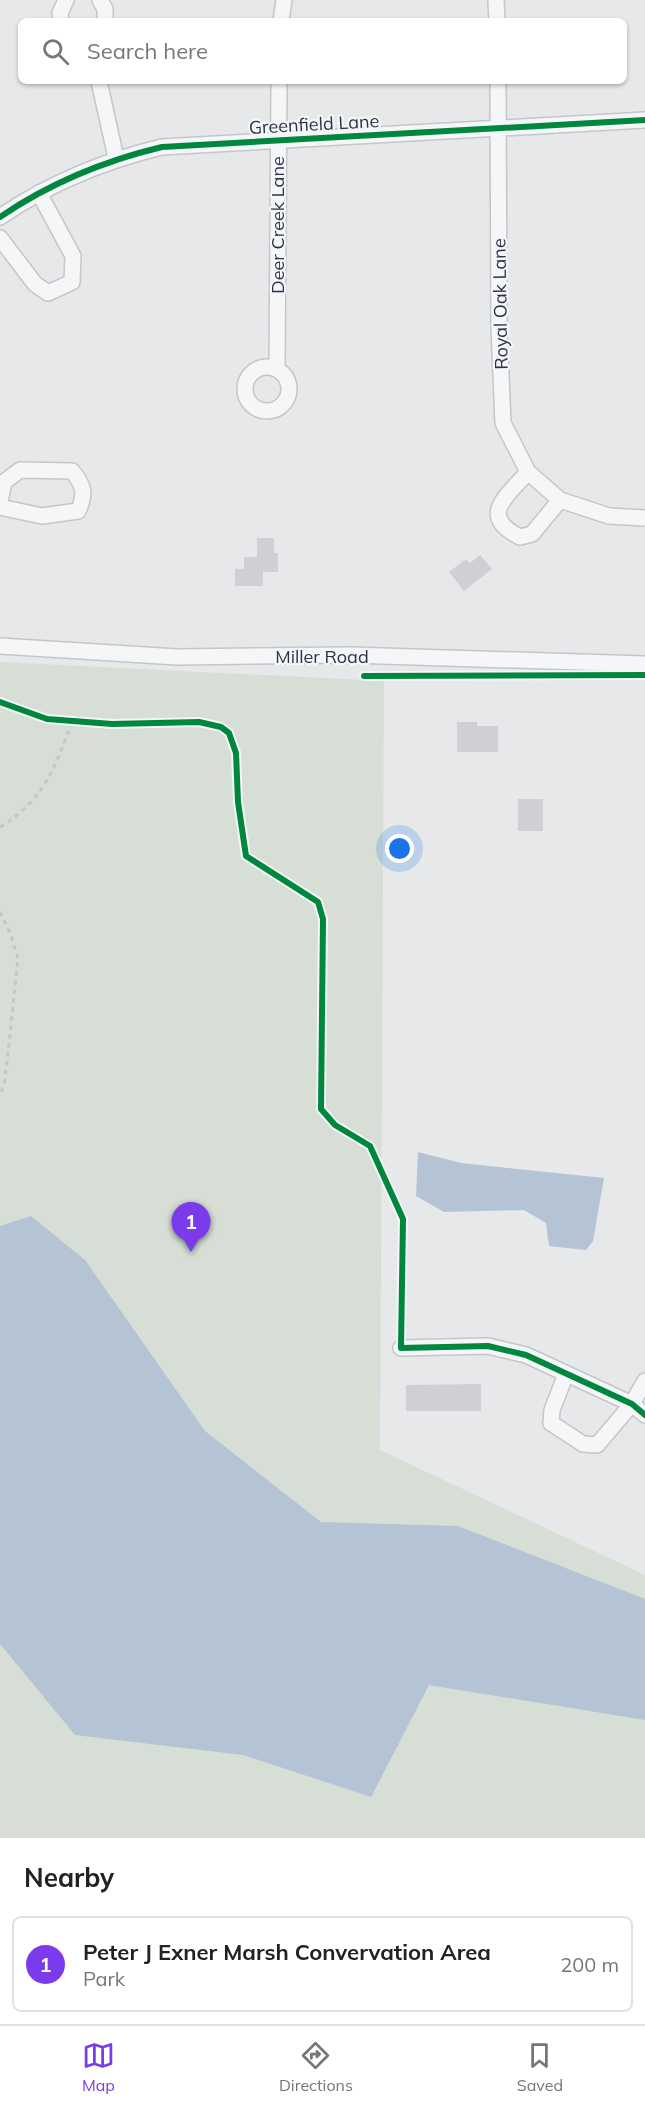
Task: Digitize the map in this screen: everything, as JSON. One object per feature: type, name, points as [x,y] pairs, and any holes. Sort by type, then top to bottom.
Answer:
[{"type":"street","points":[[61,18],[60,13],[66,0]]},
{"type":"street","points":[[100,0],[105,9],[105,18]]},
{"type":"street","points":[[281,18],[284,0]]},
{"type":"street","points":[[496,0],[497,18]]},
{"type":"street","points":[[100,84],[116,158]]},
{"type":"street","name":"Deer Creek Lane","points":[[276,369],[279,84]]},
{"type":"street","name":"Royal Oak Lane","points":[[498,84],[499,328],[503,423],[528,472],[560,500],[609,516],[645,518]]},
{"type":"street","name":"Greenfield Lane","points":[[0,217],[58,182],[116,158],[162,147],[645,120]]},
{"type":"street","points":[[0,238],[34,284],[48,293],[72,282],[73,256],[39,194]]},
{"type":"street","points":[[0,502],[4,482],[20,470],[72,471],[82,482],[85,497],[78,511],[42,516],[0,507]]},
{"type":"street","points":[[528,472],[500,504],[497,515],[504,529],[520,537],[532,534],[560,500]]},
{"type":"street","name":"Miller Road","points":[[0,646],[177,657],[350,655],[645,664]]},
{"type":"street","points":[[401,1348],[488,1346],[526,1355],[632,1404],[645,1415]]},
{"type":"street","points":[[566,1374],[552,1410],[551,1424],[583,1444],[597,1445],[632,1404],[645,1381]]},
{"type":"path","points":[[63,721],[82,722]]},
{"type":"path","points":[[0,827],[21,814],[54,772],[72,721]]},
{"type":"path","points":[[0,912],[18,958],[5,1080],[0,1096]]},
{"type":"shaded area","points":[[0,662],[384,681],[380,1450],[645,1575],[645,1838],[0,1838]]},
{"type":"water","points":[[418,1152],[461,1163],[604,1178],[593,1241],[586,1250],[549,1246],[546,1223],[524,1210],[444,1212],[416,1196]]},
{"type":"water","points":[[31,1216],[85,1260],[205,1431],[321,1522],[458,1526],[645,1599],[645,1720],[429,1685],[371,1797],[243,1755],[75,1735],[0,1644],[0,1226]]},
{"type":"building","points":[[257,538],[274,538],[274,553],[278,553],[278,572],[263,572],[263,586],[235,586],[235,569],[244,569],[244,557],[257,557]]},
{"type":"building","points":[[480,555],[492,569],[464,591],[449,572],[466,559],[470,563]]},
{"type":"building","points":[[457,722],[477,722],[477,726],[498,726],[498,752],[457,752]]},
{"type":"building","points":[[518,799],[543,799],[543,831],[518,831]]},
{"type":"building","points":[[481,1384],[481,1411],[406,1411],[406,1385]]},
{"type":"cycle path","points":[[0,217],[78,174],[162,147],[645,120]]},
{"type":"cycle path","points":[[364,676],[645,675]]},
{"type":"cycle path","points":[[0,702],[47,719],[112,724],[199,722],[221,727],[229,733],[236,753],[238,802],[246,856],[318,902],[323,919],[321,1109],[335,1125],[370,1146],[403,1219],[401,1348],[488,1346],[526,1355],[632,1404],[645,1415]]},
{"type":"place","name":"Peter J Exner Marsh Convervation Area","points":[[191,1252]]}]
